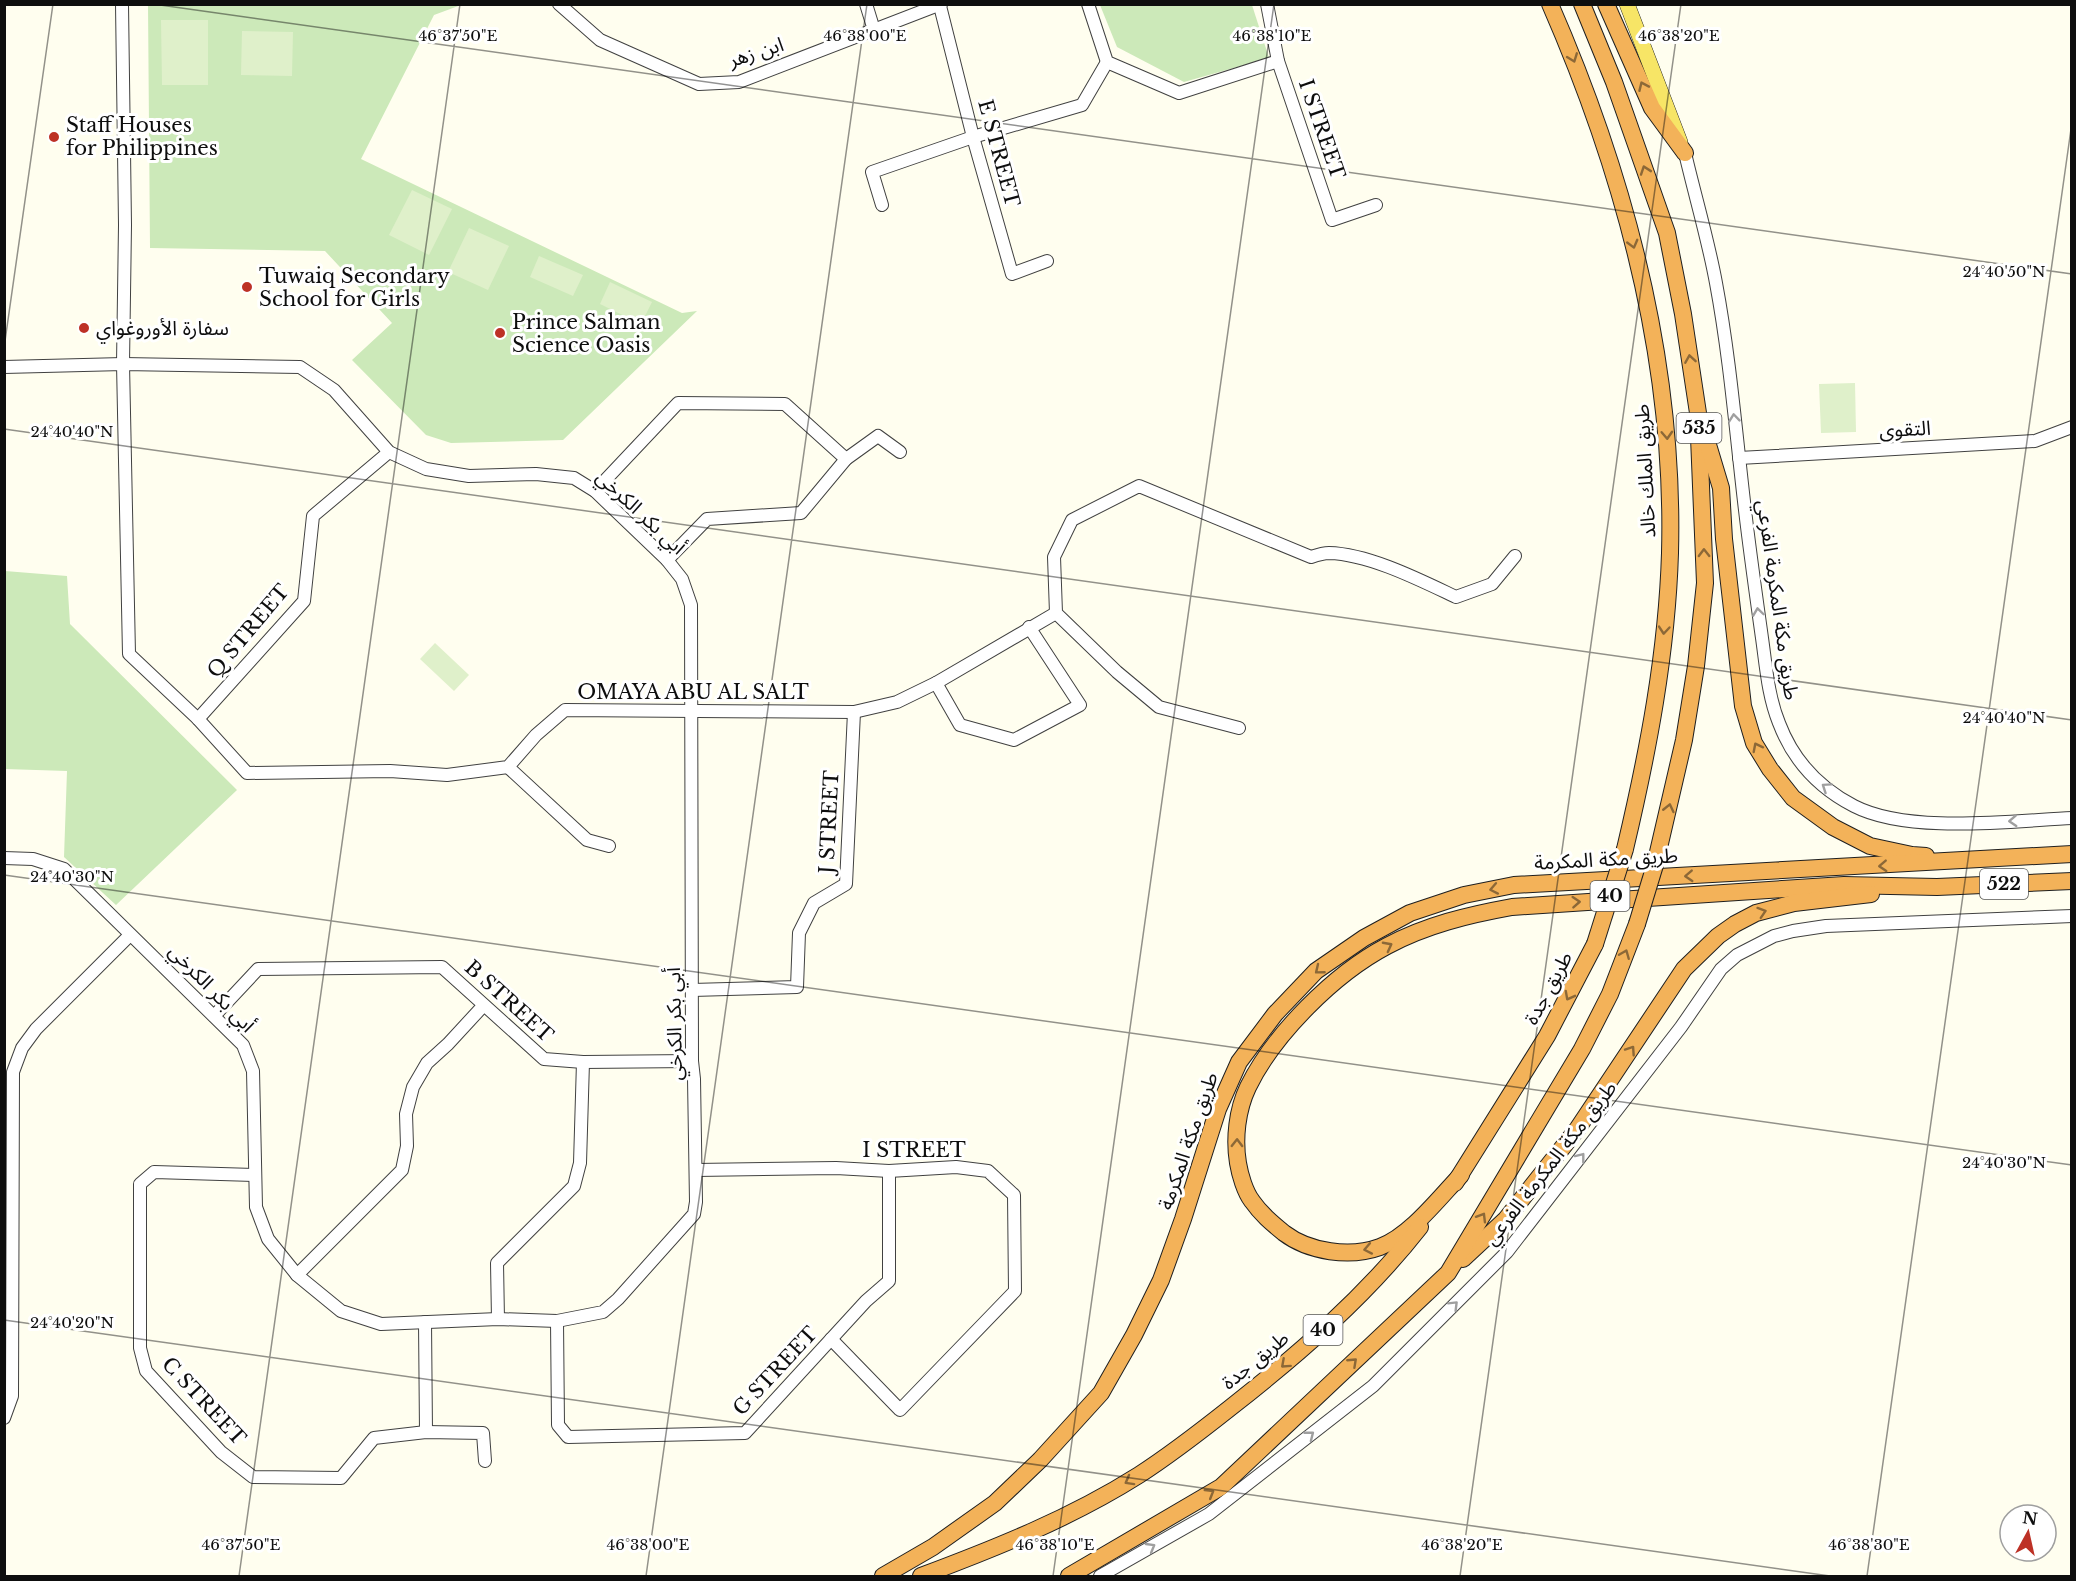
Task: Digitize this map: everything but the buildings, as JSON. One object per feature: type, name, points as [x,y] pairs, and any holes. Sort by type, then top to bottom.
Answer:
[{"type":"highway","name":"طريق الملك خالد","points":[[1550,4],[1572,55],[1613,166],[1647,297],[1666,418],[1670,554],[1661,660],[1643,775],[1625,849],[1595,944]]},
{"type":"highway","name":"535","points":[[1582,4],[1614,82],[1667,233],[1683,314],[1698,413],[1705,583],[1696,666],[1684,740],[1655,865]]},
{"type":"highway","points":[[1606,4],[1652,108],[1685,153]]},
{"type":"highway","points":[[1698,413],[1721,488],[1724,539],[1743,706],[1754,743],[1770,770],[1792,798],[1833,827],[1870,846],[1912,855],[1984,861]]},
{"type":"highway","name":"طريق مكة المكرمة","points":[[883,1576],[933,1547],[995,1503],[1040,1460],[1101,1393],[1134,1335],[1161,1280],[1218,1109],[1239,1062],[1275,1014],[1316,971],[1364,938],[1410,913],[1464,895],[1514,885],[1984,861],[2072,854]]},
{"type":"highway","name":"40","points":[[1069,1576],[1221,1487],[1448,1273],[1582,1049],[1610,994],[1637,924],[1655,865]]},
{"type":"highway","name":"طريق مكة المكرمة","points":[[1461,1175],[1404,1233],[1380,1247],[1353,1252],[1318,1250],[1291,1238],[1269,1220],[1250,1199],[1240,1171],[1236,1146],[1238,1124],[1247,1088],[1262,1064],[1290,1025],[1318,997],[1353,968],[1385,947],[1422,930],[1462,916],[1512,907],[1844,885],[1937,886],[2072,881]]},
{"type":"highway","points":[[1448,1273],[1506,1219],[1578,1128],[1684,969],[1718,936],[1756,913],[1794,903],[1937,886]]},
{"type":"highway","name":"طريق جدة","points":[[921,1576],[989,1551],[1066,1515],[1138,1475],[1203,1430],[1278,1371],[1351,1305],[1400,1253],[1461,1175],[1547,1036],[1595,944]]},
{"type":"main road","points":[[1626,4],[1685,153]]},
{"type":"street","points":[[122,4],[125,225],[123,364],[129,654],[198,719],[247,773],[390,771],[447,775],[508,767],[587,840],[609,846]]},
{"type":"street","name":"ابن زهر","points":[[560,4],[600,40],[699,84],[739,82],[941,5]]},
{"type":"street","points":[[866,4],[874,30]]},
{"type":"street","points":[[882,205],[872,172],[974,137],[1082,105],[1107,62],[1088,4]]},
{"type":"street","name":"I STREET","points":[[1267,4],[1278,61],[1332,220],[1376,205]]},
{"type":"street","name":"E STREET","points":[[941,5],[1012,274],[1047,261]]},
{"type":"street","points":[[1107,62],[1179,93],[1278,61]]},
{"type":"street","name":"طريق مكة المكرمة الفرعي","points":[[1685,153],[1716,282],[1771,700],[1779,725],[1795,756],[1812,777],[1854,806],[1880,816],[1911,822],[2072,818]]},
{"type":"street","name":"أبي بكر الكرخي","points":[[4,367],[123,364],[300,367],[334,390],[389,452],[426,469],[469,476],[536,474],[574,478],[595,491],[667,560],[682,579],[691,605],[692,1061],[696,1170],[694,1214],[625,1292],[603,1312],[557,1321],[498,1319],[381,1324],[341,1311],[297,1275],[268,1239],[256,1207],[253,1071],[243,1045],[64,869],[33,858],[4,858]]},
{"type":"street","points":[[595,491],[678,403],[785,404],[846,459]]},
{"type":"street","name":"التقوى","points":[[1738,458],[2035,441],[2072,428]]},
{"type":"street","points":[[667,560],[707,519],[801,513],[846,459],[878,436],[900,452]]},
{"type":"street","name":"Q STREET","points":[[198,719],[304,601],[313,516],[389,452]]},
{"type":"street","points":[[1239,728],[1159,707],[1117,672],[1056,613],[1054,557],[1072,520],[1139,486],[1311,557],[1328,552],[1358,558],[1401,572],[1456,597],[1492,584],[1515,556]]},
{"type":"street","name":"OMAYA ABU AL SALT","points":[[508,767],[536,735],[565,711],[854,712],[897,702],[936,683],[1056,613]]},
{"type":"street","points":[[936,683],[960,725],[1014,740],[1080,705],[1029,627]]},
{"type":"street","name":"J STREET","points":[[692,990],[797,987],[799,933],[814,903],[846,884],[854,712]]},
{"type":"street","name":"طريق مكة المكرمة الفرعي","points":[[1100,1576],[1209,1514],[1373,1386],[1507,1252],[1682,1027],[1721,969],[1737,955],[1774,936],[1826,926],[2072,916]]},
{"type":"street","points":[[4,1418],[12,1396],[13,1072],[22,1048],[36,1029],[130,935]]},
{"type":"street","name":"B STREET","points":[[214,1016],[258,969],[442,967],[543,1059],[583,1062],[692,1061]]},
{"type":"street","points":[[297,1275],[402,1170],[407,1146],[406,1114],[413,1087],[427,1063],[483,1006]]},
{"type":"street","points":[[498,1319],[497,1263],[574,1186],[580,1162],[583,1062]]},
{"type":"street","name":"I STREET","points":[[696,1170],[836,1168],[889,1171],[956,1167],[988,1171],[1014,1195],[1015,1291],[900,1410],[831,1339]]},
{"type":"street","name":"G STREET","points":[[557,1321],[558,1425],[567,1437],[745,1433],[866,1301],[889,1281],[889,1171]]},
{"type":"street","name":"C STREET","points":[[254,1175],[153,1172],[140,1184],[140,1348],[146,1371],[221,1452],[253,1478],[341,1478],[374,1438],[426,1432],[483,1433],[485,1461]]},
{"type":"street","points":[[425,1323],[426,1432]]},
{"type":"green space","points":[[148,5],[461,5],[434,15],[361,159],[682,313],[697,311],[563,440],[451,443],[426,435],[352,360],[392,323],[325,251],[150,248]]},
{"type":"green space","points":[[1100,5],[1252,5],[1269,58],[1184,82],[1117,47]]},
{"type":"green space","points":[[161,20],[208,20],[208,85],[162,85]]},
{"type":"green space","points":[[242,31],[293,32],[292,76],[241,75]]},
{"type":"green space","points":[[412,190],[452,209],[429,255],[389,235]]},
{"type":"green space","points":[[469,228],[509,246],[488,290],[448,272]]},
{"type":"green space","points":[[539,256],[583,275],[573,296],[530,277]]},
{"type":"green space","points":[[610,282],[652,302],[641,324],[600,304]]},
{"type":"green space","points":[[1855,383],[1856,432],[1821,433],[1819,384]]},
{"type":"green space","points":[[5,571],[67,576],[70,624],[237,790],[116,905],[64,857],[67,771],[5,769]]},
{"type":"green space","points":[[435,643],[469,675],[454,691],[420,659]]},
{"type":"place","name":"Staff Houses for Philippines","points":[[54,137]]},
{"type":"place","name":"Tuwaiq Secondary School for Girls","points":[[247,287]]},
{"type":"place","name":"سفارة الأوروغواي","points":[[84,328]]},
{"type":"place","name":"Prince Salman Science Oasis","points":[[500,333]]}]
